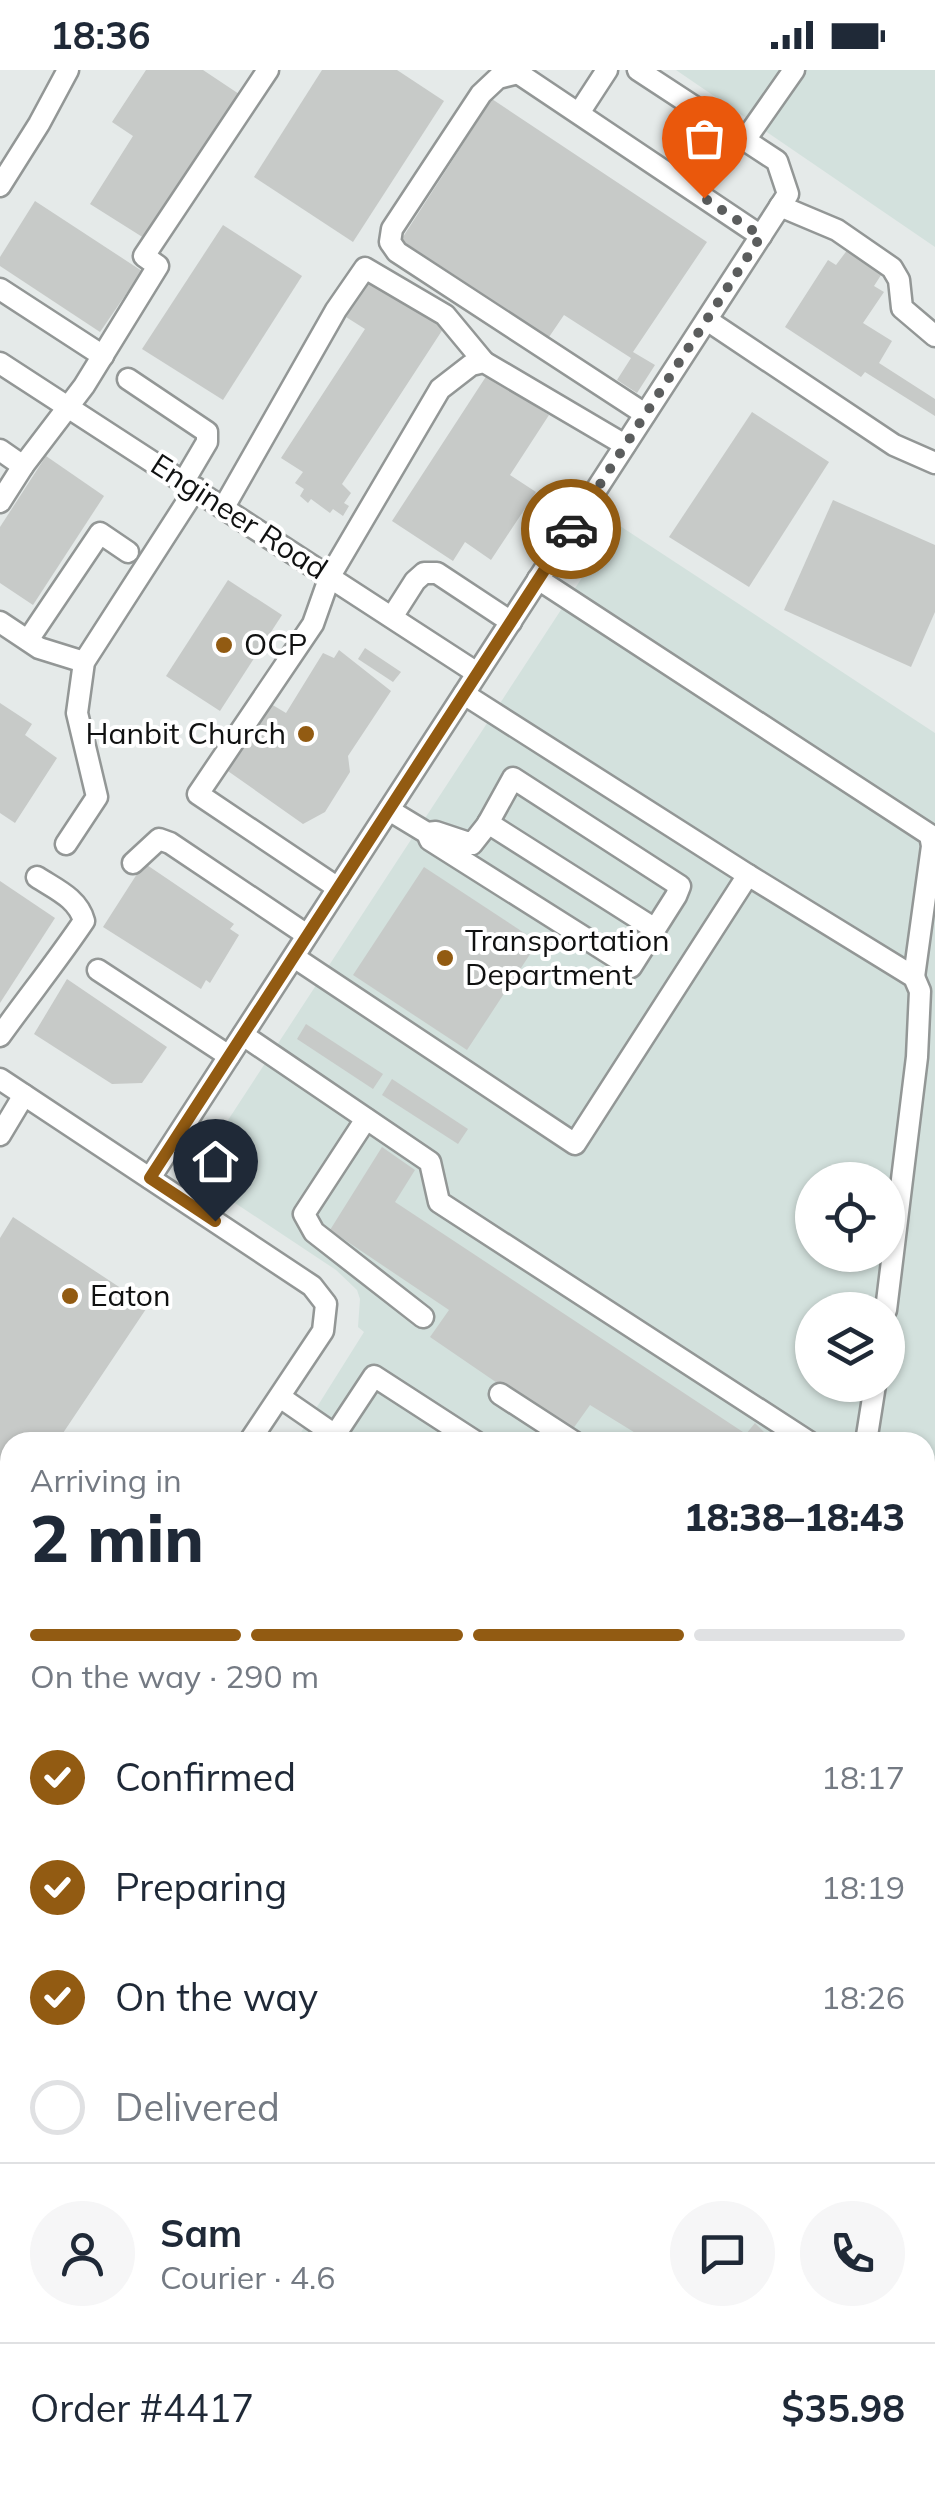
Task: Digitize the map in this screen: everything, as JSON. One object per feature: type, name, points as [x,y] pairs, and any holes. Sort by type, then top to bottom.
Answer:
[{"type":"street","points":[[0,186],[68,70]]},
{"type":"street","points":[[0,502],[103,356],[158,266],[144,256],[268,70]]},
{"type":"street","points":[[578,114],[607,70]]},
{"type":"street","points":[[150,1178],[788,194],[777,161],[638,70]]},
{"type":"street","points":[[745,140],[794,70]]},
{"type":"street","points":[[646,414],[397,252],[390,242],[392,229],[482,94],[498,78],[519,72],[761,236]]},
{"type":"street","points":[[780,206],[838,230],[892,268],[902,308],[935,336]]},
{"type":"street","points":[[224,507],[336,310],[365,268],[445,315],[484,362],[625,446]]},
{"type":"street","points":[[0,290],[103,356]]},
{"type":"street","points":[[707,320],[894,445],[935,464]]},
{"type":"street","points":[[338,888],[198,794],[312,624],[330,576],[440,389],[471,365],[484,362]]},
{"type":"street","name":"Engineer Road","points":[[0,363],[478,673]]},
{"type":"street","points":[[66,844],[97,796],[77,713],[84,662],[190,484],[207,442],[207,432],[128,379]]},
{"type":"street","points":[[0,450],[23,466]]},
{"type":"street","points":[[28,640],[100,533],[128,552]]},
{"type":"street","points":[[392,617],[415,581],[424,573],[437,572],[511,622]]},
{"type":"street","points":[[538,579],[930,834],[932,846],[914,977],[920,991],[918,1057],[888,1292]]},
{"type":"street","points":[[0,622],[39,648],[84,662]]},
{"type":"street","points":[[464,694],[914,977]]},
{"type":"street","points":[[388,810],[631,968],[680,886],[513,778],[472,844],[436,832],[427,833]]},
{"type":"street","points":[[488,823],[656,929]]},
{"type":"street","points":[[134,863],[159,839],[170,843],[307,935]]},
{"type":"street","points":[[294,956],[575,1144],[748,875]]},
{"type":"street","points":[[0,1036],[84,921],[72,900],[37,877]]},
{"type":"street","points":[[98,970],[230,1056]]},
{"type":"street","points":[[242,1035],[430,1162],[438,1202],[794,1432]]},
{"type":"street","points":[[0,1079],[312,1286],[326,1304],[323,1331],[257,1432]]},
{"type":"street","points":[[0,1135],[24,1094]]},
{"type":"street","points":[[366,1119],[304,1214],[314,1232],[423,1316]]},
{"type":"street","points":[[337,1432],[374,1376],[461,1432]]},
{"type":"street","points":[[500,1394],[559,1432]]},
{"type":"street","points":[[280,1396],[331,1432]]},
{"type":"street","points":[[867,1432],[872,1402]]},
{"type":"shaded area","points":[[676,70],[935,70],[935,247]]},
{"type":"shaded area","points":[[617,524],[935,733],[935,1432],[301,1432],[364,1332],[358,1327],[357,1290],[336,1270],[209,1183],[202,1160]]},
{"type":"building","points":[[146,70],[203,70],[239,94],[144,238],[90,204],[133,136],[112,122]]},
{"type":"building","points":[[322,70],[397,70],[444,101],[353,242],[254,177]]},
{"type":"building","points":[[492,99],[707,242],[633,352],[655,365],[637,393],[617,380],[631,358],[564,315],[549,337],[401,240]]},
{"type":"building","points":[[35,201],[142,271],[100,332],[0,266],[0,257]]},
{"type":"building","points":[[223,225],[302,276],[223,400],[142,349]]},
{"type":"building","points":[[848,249],[883,272],[874,286],[884,292],[863,323],[892,341],[879,363],[935,399],[935,416],[865,372],[861,377],[785,327],[828,260],[836,265]]},
{"type":"building","points":[[370,279],[445,326],[342,484],[351,493],[344,503],[349,506],[343,516],[300,496],[304,489],[295,483],[303,472],[281,458],[365,329],[346,317]]},
{"type":"building","points":[[487,375],[549,415],[510,475],[536,492],[491,560],[465,542],[453,561],[392,521]]},
{"type":"building","points":[[752,412],[829,462],[749,587],[669,537]]},
{"type":"building","points":[[46,456],[104,496],[33,605],[0,583],[0,527]]},
{"type":"building","points":[[833,500],[935,545],[935,612],[911,667],[784,610]]},
{"type":"building","name":"OCP","points":[[228,580],[282,615],[220,711],[166,676]]},
{"type":"building","points":[[365,648],[401,672],[393,682],[358,659]]},
{"type":"building","name":"Hanbit Church","points":[[339,650],[391,691],[348,756],[350,772],[325,812],[303,824],[225,769],[271,704],[286,713],[323,653],[334,658]]},
{"type":"building","points":[[0,703],[32,724],[25,735],[57,758],[15,823],[0,813]]},
{"type":"building","points":[[144,863],[234,924],[230,929],[239,935],[210,983],[206,980],[201,989],[103,927]]},
{"type":"building","name":"Transportation Department","points":[[424,867],[538,942],[467,1050],[353,975]]},
{"type":"building","points":[[0,881],[55,918],[0,1003]]},
{"type":"building","points":[[67,979],[167,1047],[142,1083],[112,1084],[34,1034]]},
{"type":"building","points":[[306,1024],[383,1074],[373,1089],[297,1039]]},
{"type":"building","points":[[392,1079],[468,1129],[458,1144],[382,1095]]},
{"type":"building","points":[[382,1147],[415,1170],[395,1202],[743,1432],[634,1432],[590,1405],[569,1432],[430,1337],[449,1310],[330,1230]]},
{"type":"building","points":[[13,1217],[148,1306],[64,1432],[0,1432],[0,1238]]},
{"type":"building","points":[[755,1423],[764,1432],[748,1432]]},
{"type":"way so far","points":[[571,529],[761,236],[704,198]]},
{"type":"place","name":"OCP","points":[[224,645]]},
{"type":"place","name":"Hanbit Church","points":[[306,734]]},
{"type":"place","name":"Transportation Department","points":[[445,958]]},
{"type":"place","name":"Eaton","points":[[70,1296]]},
{"type":"route","points":[[215,1221],[150,1178],[571,529]]}]
